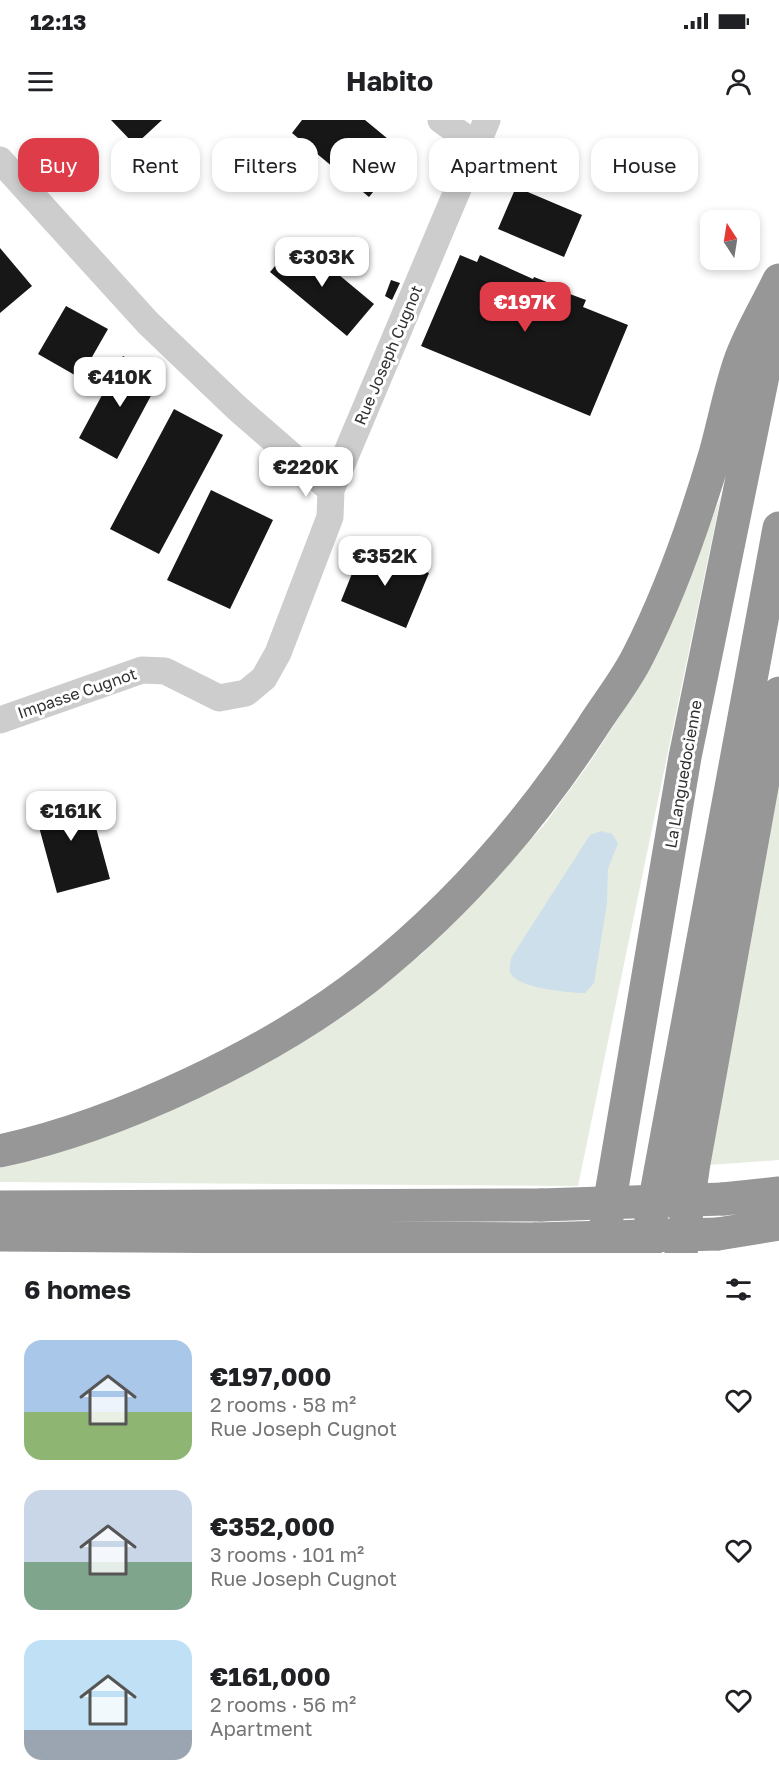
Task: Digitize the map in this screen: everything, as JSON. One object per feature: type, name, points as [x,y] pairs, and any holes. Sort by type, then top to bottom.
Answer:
[{"type":"highway","points":[[0,1151],[107,1119],[155,1100],[215,1072],[290,1030],[366,979],[412,940],[516,831],[576,752],[637,658],[675,569],[715,456],[741,357],[779,280]]},
{"type":"highway","name":"La Languedocienne","points":[[601,1253],[685,757],[779,297]]},
{"type":"highway","points":[[645,1253],[779,528]]},
{"type":"highway","points":[[681,1253],[694,1163],[779,693]]},
{"type":"highway","points":[[0,1207],[541,1205],[723,1199],[779,1193]]},
{"type":"highway","points":[[0,1235],[535,1239],[718,1234],[779,1224]]},
{"type":"street","points":[[441,120],[466,138]]},
{"type":"street","name":"Rue Joseph Cugnot","points":[[479,138],[487,120]]},
{"type":"street","points":[[0,160],[148,323],[237,408],[331,490]]},
{"type":"street","name":"Rue Joseph Cugnot","points":[[331,490],[456,192]]},
{"type":"street","name":"Impasse Cugnot","points":[[0,720],[142,670],[165,671],[219,698],[246,693],[264,678],[278,653],[330,516],[331,490]]},
{"type":"shaded area","points":[[721,496],[578,1186],[0,1182],[0,1168],[161,1115],[222,1087],[342,1017],[423,953],[545,824],[590,762],[652,666]]},
{"type":"shaded area","points":[[779,750],[779,1160],[695,1166]]},
{"type":"water","points":[[601,831],[612,834],[618,843],[608,869],[607,903],[594,983],[585,993],[532,986],[522,982],[510,972],[511,958],[590,835]]},
{"type":"building","points":[[111,120],[162,120],[143,138],[128,138]]},
{"type":"building","points":[[302,120],[365,120],[387,138],[330,138],[330,165],[318,155],[318,138],[298,138],[292,133]]},
{"type":"building","points":[[363,192],[373,192],[369,197]]},
{"type":"building","points":[[514,192],[528,192],[582,215],[564,257],[498,229]]},
{"type":"building","points":[[297,240],[374,304],[347,336],[270,272]]},
{"type":"building","points":[[0,248],[32,286],[0,313]]},
{"type":"building","points":[[460,255],[477,262],[480,255],[533,279],[534,277],[552,284],[551,287],[586,300],[583,307],[628,325],[590,416],[421,346]]},
{"type":"building","points":[[391,280],[400,283],[392,300],[385,296]]},
{"type":"building","points":[[66,306],[108,329],[80,378],[38,354]]},
{"type":"building","points":[[123,356],[161,377],[117,459],[79,438]]},
{"type":"building","points":[[174,409],[223,435],[159,554],[110,529]]},
{"type":"building","points":[[211,490],[273,520],[230,609],[167,580]]},
{"type":"building","points":[[363,546],[429,573],[406,628],[341,601]]},
{"type":"building","points":[[86,791],[110,879],[57,893],[33,805]]}]
